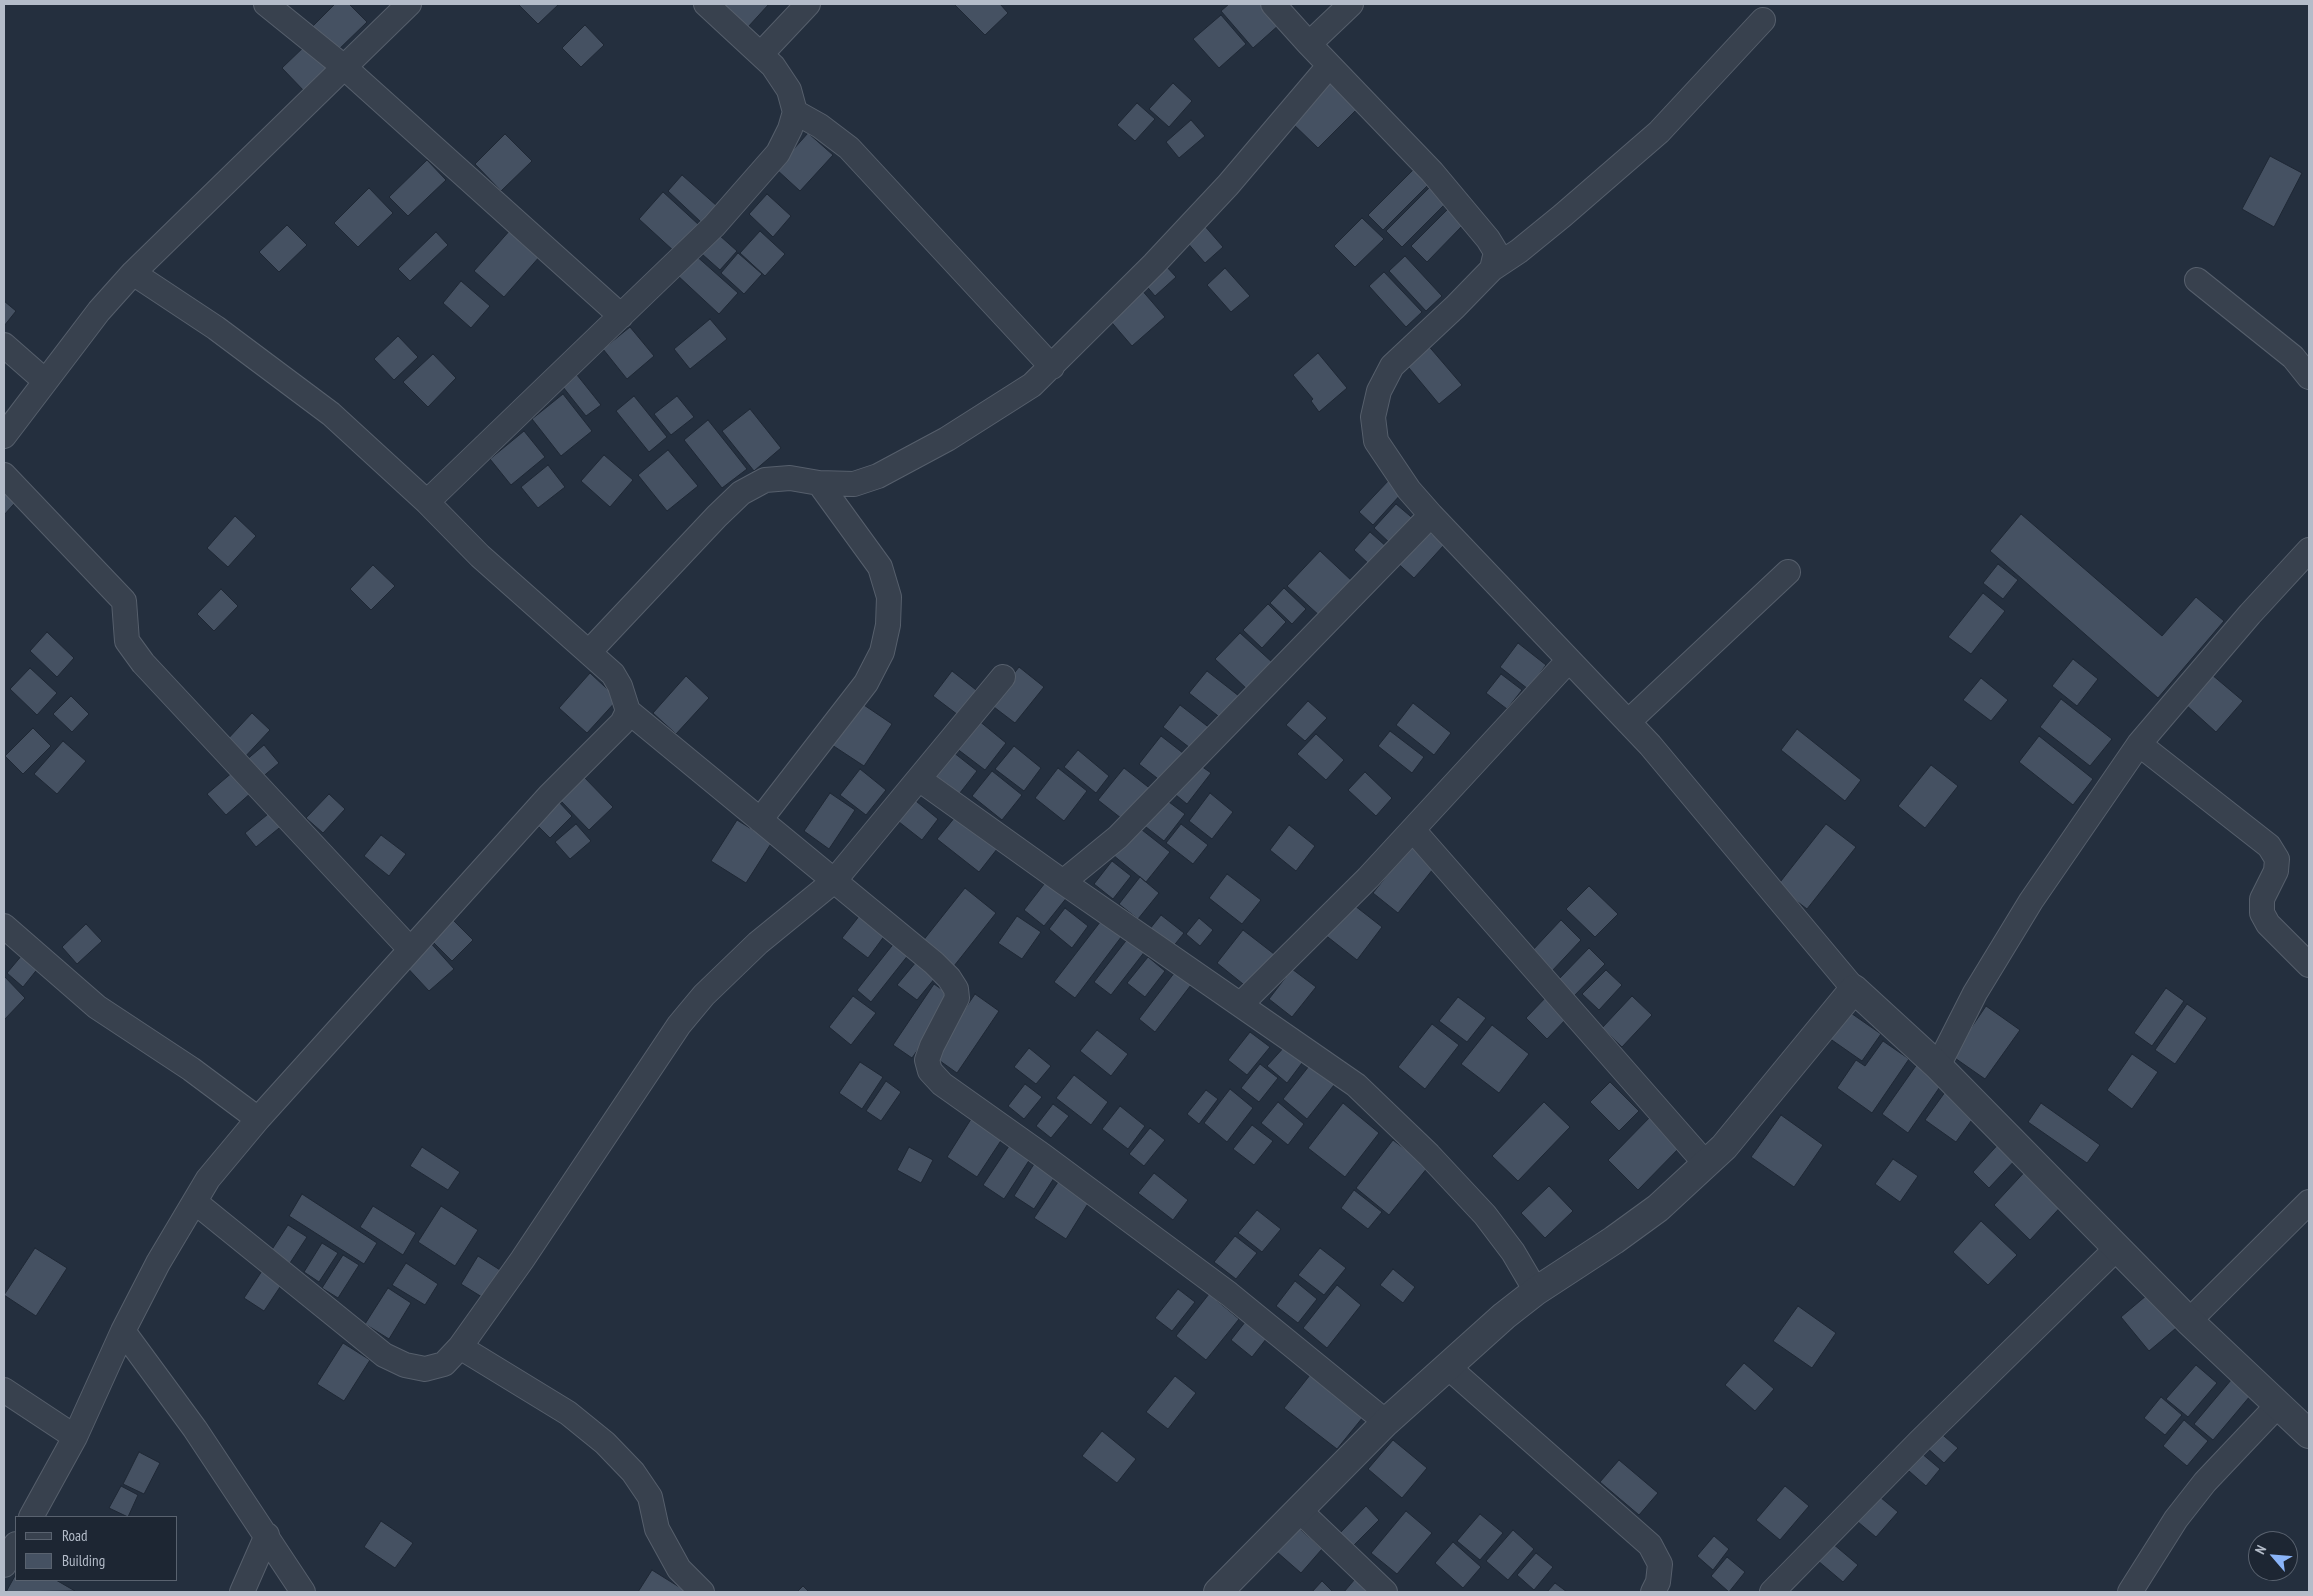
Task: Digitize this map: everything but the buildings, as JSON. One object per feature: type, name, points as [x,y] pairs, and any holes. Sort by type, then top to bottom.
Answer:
[{"type":"street","points":[[266,4],[344,67],[620,316]]},
{"type":"street","points":[[4,436],[99,312],[133,273],[409,4]]},
{"type":"street","points":[[427,502],[714,226],[778,153],[790,129],[795,112],[789,90],[773,66],[706,4]]},
{"type":"street","points":[[760,54],[808,4]]},
{"type":"street","points":[[1273,4],[1329,66],[1432,172],[1488,239],[1496,252],[1492,269]]},
{"type":"street","points":[[1309,44],[1351,4]]},
{"type":"street","points":[[1763,20],[1659,132],[1562,216],[1519,251],[1492,269],[1455,307],[1392,366],[1378,391],[1373,417],[1376,442],[1409,490],[1431,515],[1650,745],[1854,989],[1938,1066],[2189,1321],[2309,1434]]},
{"type":"street","points":[[589,652],[716,516],[741,494],[765,480],[790,478],[819,483],[854,484],[878,476],[947,439],[1032,385],[1052,367],[1222,192],[1329,66]]},
{"type":"street","points":[[795,112],[820,126],[849,148],[1052,367]]},
{"type":"street","points":[[133,273],[216,328],[332,414],[427,502],[480,556],[613,674],[620,686],[628,711],[934,963],[956,989],[957,998],[932,1046],[927,1060],[930,1071],[942,1084],[1042,1155],[1229,1294],[1386,1422]]},
{"type":"street","points":[[2197,280],[2293,357],[2309,377]]},
{"type":"street","points":[[4,345],[45,381]]},
{"type":"street","points":[[4,475],[124,600],[127,640],[143,663],[410,949]]},
{"type":"street","points":[[760,820],[866,683],[882,652],[888,624],[889,597],[880,566],[819,483]]},
{"type":"street","points":[[1063,882],[1118,837],[1431,515]]},
{"type":"street","points":[[1938,1066],[1975,993],[2026,909],[2139,744],[2250,614],[2309,550]]},
{"type":"street","points":[[1628,722],[1788,572]]},
{"type":"street","points":[[1241,1004],[1368,878],[1569,660]]},
{"type":"street","points":[[194,1202],[384,1355],[405,1365],[425,1369],[444,1364],[460,1347],[528,1251],[679,1025],[704,995],[758,944],[834,881],[1003,677]]},
{"type":"street","points":[[32,1516],[75,1436],[123,1331],[158,1263],[208,1179],[258,1119],[548,796],[622,723],[628,711]]},
{"type":"street","points":[[2139,744],[2269,846],[2277,859],[2276,871],[2262,898],[2262,913],[2268,924],[2309,965]]},
{"type":"street","points":[[919,779],[1063,882],[1356,1085],[1429,1155],[1485,1215],[1512,1252],[1536,1291]]},
{"type":"street","points":[[1413,830],[1706,1164]]},
{"type":"street","points":[[4,926],[97,1006],[191,1069],[258,1119]]},
{"type":"street","points":[[1218,1592],[1386,1422],[1448,1367],[1536,1291],[1614,1240],[1658,1208],[1724,1147],[1854,989]]},
{"type":"street","points":[[2189,1321],[2309,1202]]},
{"type":"street","points":[[1772,1592],[1906,1456],[2118,1247]]},
{"type":"street","points":[[123,1331],[195,1429],[303,1592]]},
{"type":"street","points":[[460,1347],[568,1413],[605,1443],[633,1472],[650,1497],[657,1529],[678,1569],[702,1592]]},
{"type":"street","points":[[1448,1367],[1650,1545],[1660,1564],[1658,1589]]},
{"type":"street","points":[[4,1390],[75,1436]]},
{"type":"street","points":[[2130,1592],[2176,1519],[2205,1482],[2278,1405]]},
{"type":"street","points":[[1299,1510],[1385,1592]]},
{"type":"street","points":[[242,1592],[267,1535]]},
{"type":"street","points":[[4,1565],[15,1546]]}]
